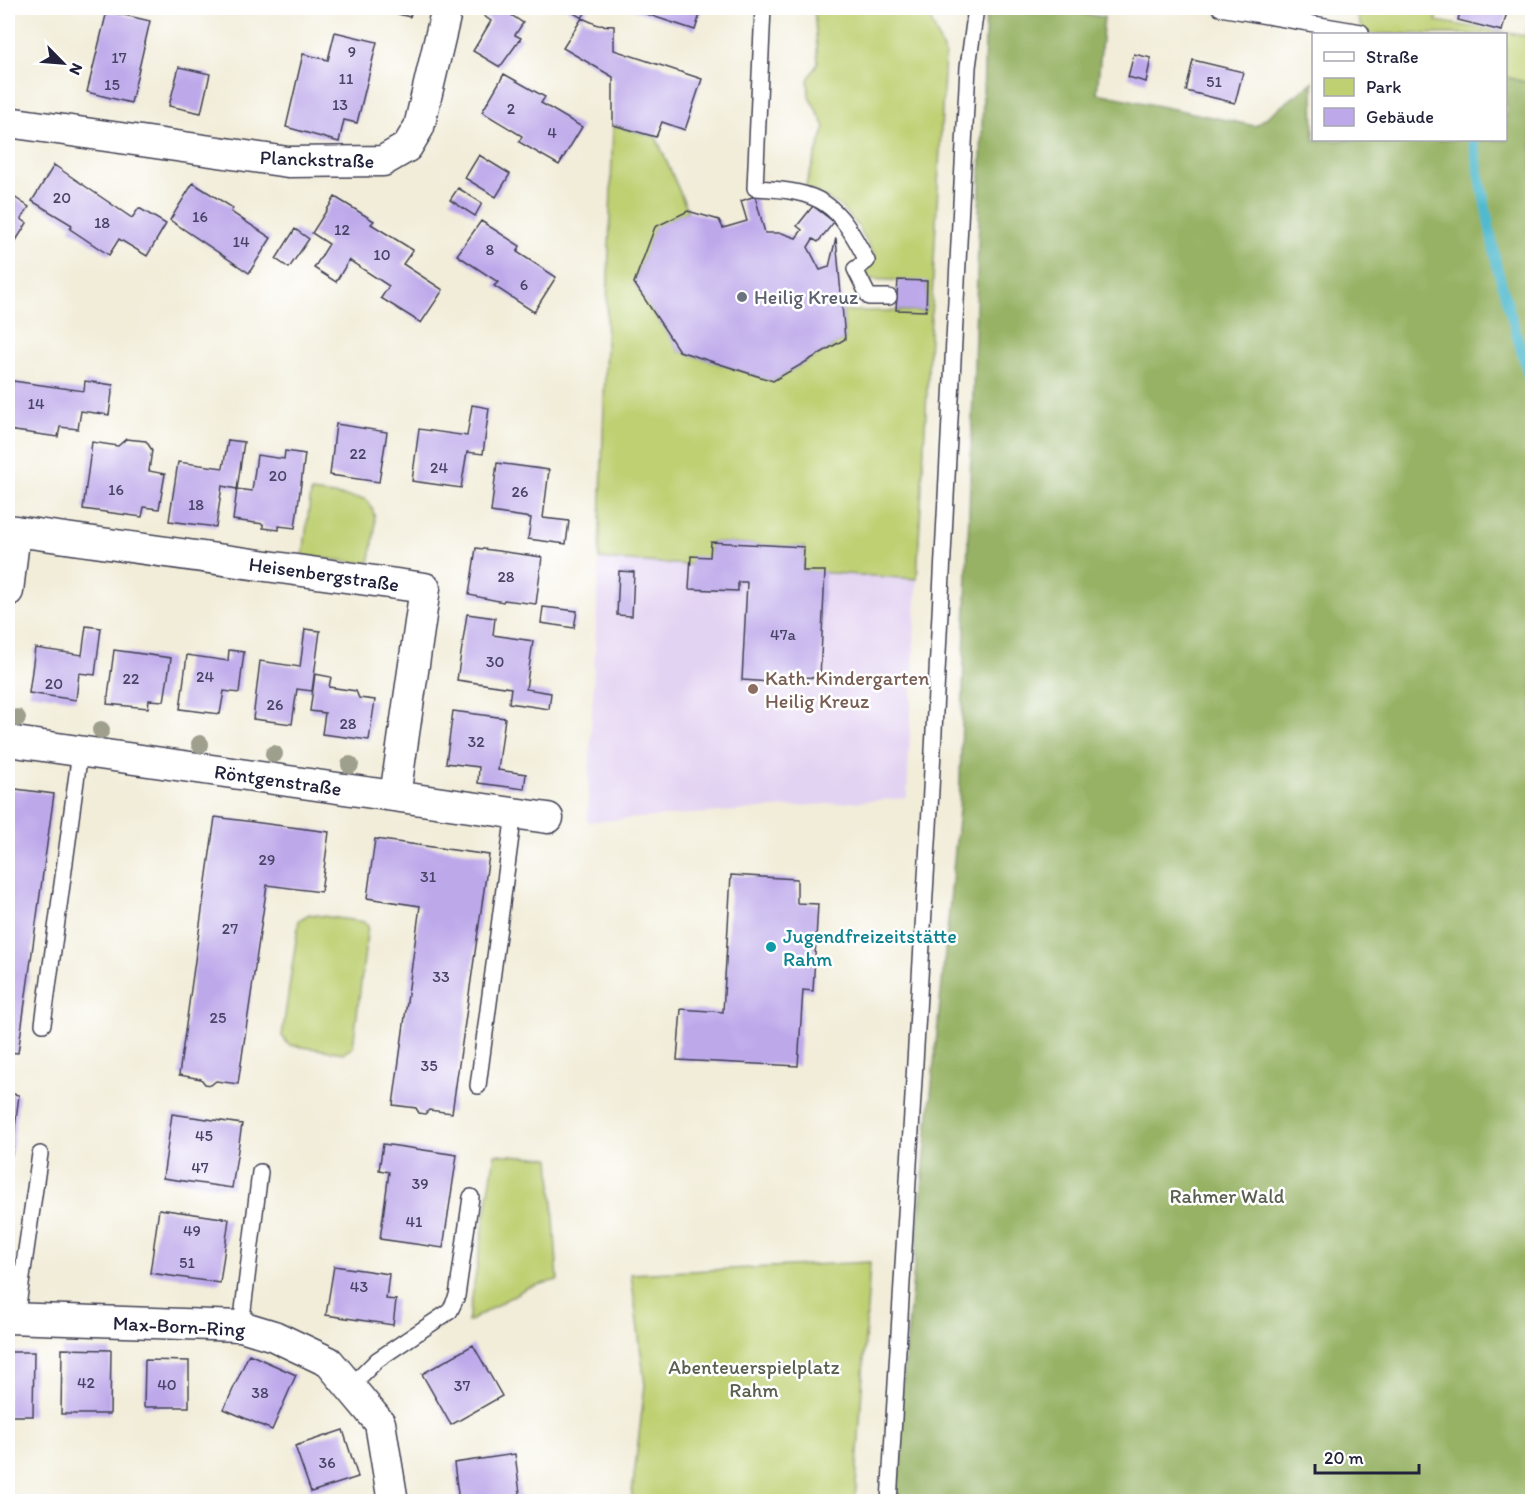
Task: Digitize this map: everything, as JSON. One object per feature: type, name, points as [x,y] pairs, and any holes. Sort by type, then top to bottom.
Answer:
[{"type":"street","name":"Planckstraße","points":[[8,122],[288,162],[383,161],[407,147],[419,127],[447,8]]},
{"type":"street","name":"Heisenbergstraße","points":[[8,591],[11,530],[425,588],[396,796]]},
{"type":"street","name":"Röntgenstraße","points":[[8,741],[548,818]]},
{"type":"street","name":"Max-Born-Ring","points":[[12,1318],[241,1326],[274,1336],[329,1362],[380,1423],[393,1502]]},
{"type":"lane","points":[[763,8],[755,188],[795,189],[825,202],[851,229],[867,261],[855,269],[869,297],[889,297]]},
{"type":"lane","points":[[890,1502],[930,809],[968,67],[976,8]]},
{"type":"lane","points":[[1220,8],[1361,32]]},
{"type":"lane","points":[[43,1024],[80,752]]},
{"type":"lane","points":[[478,1086],[514,813]]},
{"type":"lane","points":[[12,1318],[40,1154]]},
{"type":"lane","points":[[241,1326],[260,1172]]},
{"type":"lane","points":[[350,1387],[377,1360],[450,1311],[457,1296],[471,1197]]},
{"type":"shaded area","name":"Kath. Kindergarten Heilig Kreuz","points":[[711,542],[804,547],[803,571],[917,579],[907,798],[587,822],[599,559],[690,565],[691,556]]},
{"type":"green space","points":[[814,8],[926,8],[945,55],[917,579],[803,571],[804,547],[711,542],[710,557],[691,565],[599,559],[613,125],[656,137],[688,211],[655,228],[634,283],[679,351],[773,381],[845,339],[843,311],[926,311],[927,282],[867,279],[867,268],[875,257],[858,226],[839,205],[805,187],[825,127],[809,96],[808,80],[818,62]]},
{"type":"green space","name":"Rahmer Wald","points":[[986,8],[1037,8],[1104,17],[1097,93],[1255,126],[1312,83],[1312,141],[1507,141],[1507,77],[1532,84],[1532,1501],[891,1502],[959,809]]},
{"type":"green space","points":[[1307,8],[1439,8],[1436,21],[1526,36],[1532,8],[1532,84],[1507,77],[1507,33],[1363,33],[1357,14]]},
{"type":"green space","points":[[311,492],[365,499],[370,505],[374,512],[375,529],[369,564],[303,556]]},
{"type":"green space","points":[[309,914],[364,922],[368,926],[353,1047],[344,1053],[289,1045],[282,1036],[299,920]]},
{"type":"green space","points":[[495,1154],[550,1158],[558,1280],[526,1288],[468,1322]]},
{"type":"green space","name":"Abenteuerspielplatz Rahm","points":[[870,1262],[855,1501],[631,1501],[645,1385],[631,1274]]},
{"type":"building","points":[[375,8],[412,8],[410,17]]},
{"type":"building","points":[[489,8],[501,8],[523,23],[515,35],[521,38],[500,67],[473,51],[491,21],[484,16]]},
{"type":"building","points":[[565,8],[588,8],[582,18]]},
{"type":"building","points":[[628,8],[702,8],[695,30]]},
{"type":"building","points":[[1461,8],[1508,8],[1502,31],[1458,20]]},
{"type":"building","points":[[107,11],[150,21],[131,103],[87,92]]},
{"type":"building","points":[[582,18],[598,25],[614,26],[614,50],[702,79],[685,130],[662,122],[656,137],[613,125],[613,77],[563,48]]},
{"type":"building","points":[[335,32],[377,42],[357,123],[344,120],[339,142],[286,127],[303,54],[328,60]]},
{"type":"building","points":[[1134,54],[1151,58],[1146,82],[1128,77]]},
{"type":"building","points":[[1193,60],[1243,72],[1235,103],[1186,91]]},
{"type":"building","points":[[179,67],[210,74],[201,113],[169,106]]},
{"type":"building","points":[[504,74],[545,97],[541,103],[582,127],[559,165],[519,142],[522,136],[482,112]]},
{"type":"building","points":[[479,155],[510,174],[496,197],[465,178]]},
{"type":"building","points":[[54,165],[132,218],[139,208],[166,224],[147,256],[119,239],[109,255],[70,229],[72,225],[32,201]]},
{"type":"building","points":[[193,183],[233,208],[231,212],[271,238],[249,273],[170,220]]},
{"type":"building","points":[[458,188],[482,203],[475,216],[450,200]]},
{"type":"building","points":[[8,193],[29,207],[21,219],[27,223],[15,242],[9,240],[8,242]]},
{"type":"building","name":"Heilig Kreuz","points":[[755,196],[765,233],[782,233],[796,238],[802,230],[797,226],[813,206],[834,222],[818,242],[813,239],[808,247],[820,270],[829,267],[836,238],[845,339],[773,381],[679,351],[634,283],[655,227],[688,211],[719,220],[723,228],[747,221],[741,201]]},
{"type":"building","points":[[335,197],[374,221],[371,224],[413,250],[403,264],[443,290],[421,323],[381,298],[389,286],[349,260],[336,282],[314,268],[329,244],[312,233]]},
{"type":"building","points":[[481,221],[520,246],[517,252],[556,277],[534,312],[494,286],[498,282],[457,255]]},
{"type":"building","points":[[295,229],[309,239],[289,268],[276,259]]},
{"type":"building","points":[[898,280],[927,281],[926,311],[896,310]]},
{"type":"building","points":[[13,381],[84,391],[85,381],[113,385],[109,415],[81,411],[78,429],[60,427],[58,437],[8,430]]},
{"type":"building","points":[[472,405],[489,408],[483,454],[467,452],[461,488],[412,481],[419,429],[467,436]]},
{"type":"building","points":[[336,424],[387,432],[379,482],[330,475]]},
{"type":"building","points":[[126,439],[146,441],[152,450],[149,471],[165,474],[159,509],[144,507],[142,517],[83,509],[92,442],[118,446]]},
{"type":"building","points":[[228,440],[244,442],[237,489],[222,486],[216,527],[169,521],[178,462],[223,468]]},
{"type":"building","points":[[285,451],[305,454],[295,528],[279,526],[279,530],[263,528],[263,524],[233,520],[237,489],[252,491],[257,455],[284,459]]},
{"type":"building","points":[[497,463],[549,470],[543,518],[569,521],[566,544],[528,539],[531,518],[491,512]]},
{"type":"building","points":[[711,542],[804,547],[803,571],[825,571],[820,678],[785,676],[785,683],[742,680],[747,582],[738,582],[738,591],[689,589],[691,556],[710,557]]},
{"type":"building","points":[[476,548],[542,557],[536,604],[504,600],[503,602],[469,595]]},
{"type":"building","points":[[619,571],[634,572],[632,616],[617,615]]},
{"type":"building","points":[[543,607],[577,611],[574,628],[541,623]]},
{"type":"building","points":[[467,614],[495,618],[493,635],[533,641],[526,689],[551,693],[549,709],[509,703],[511,688],[457,680]]},
{"type":"building","points":[[86,626],[101,628],[95,675],[79,673],[76,700],[29,693],[35,648],[82,655]]},
{"type":"building","points":[[305,629],[320,631],[312,691],[297,689],[292,724],[253,719],[260,661],[300,667]]},
{"type":"building","points":[[114,650],[171,658],[164,701],[149,700],[148,708],[107,704]]},
{"type":"building","points":[[229,650],[244,652],[239,693],[224,691],[220,714],[180,709],[187,655],[228,661]]},
{"type":"building","points":[[315,674],[331,677],[329,687],[356,691],[359,698],[375,700],[369,740],[322,734],[325,713],[310,711]]},
{"type":"building","points":[[453,711],[505,718],[498,770],[526,774],[524,789],[478,783],[479,767],[446,763]]},
{"type":"building","points":[[8,788],[54,794],[18,1053],[8,1052]]},
{"type":"building","points":[[215,817],[329,832],[321,892],[267,885],[238,1084],[216,1081],[211,1085],[205,1084],[201,1079],[179,1075]]},
{"type":"building","points":[[375,839],[489,855],[452,1113],[429,1110],[425,1114],[419,1113],[416,1108],[393,1105],[420,906],[367,898]]},
{"type":"building","name":"Jugendfreizeitstätte Rahm","points":[[731,875],[797,879],[797,903],[818,904],[813,991],[803,990],[798,1066],[677,1060],[681,1009],[723,1012]]},
{"type":"building","points":[[8,1093],[19,1095],[11,1159],[8,1158]]},
{"type":"building","points":[[172,1114],[242,1124],[232,1188],[163,1178]]},
{"type":"building","points":[[383,1144],[457,1155],[443,1248],[380,1239],[389,1172],[379,1170]]},
{"type":"building","points":[[159,1209],[229,1219],[220,1283],[150,1273]]},
{"type":"building","points":[[334,1266],[389,1274],[386,1299],[396,1300],[393,1325],[326,1315]]},
{"type":"building","points":[[473,1345],[502,1396],[451,1425],[422,1374]]},
{"type":"building","points":[[62,1349],[111,1350],[110,1414],[61,1414]]},
{"type":"building","points":[[8,1352],[34,1352],[33,1416],[8,1416]]},
{"type":"building","points":[[249,1354],[296,1375],[272,1430],[224,1409]]},
{"type":"building","points":[[145,1360],[189,1361],[189,1407],[144,1407]]},
{"type":"building","points":[[343,1430],[358,1477],[311,1492],[295,1446]]},
{"type":"building","points":[[515,1454],[521,1501],[459,1502],[454,1463]]},
{"type":"waterway","points":[[1473,141],[1497,267],[1532,388]]},
{"type":"place","name":"Heilig Kreuz","points":[[742,297]]},
{"type":"place","name":"Kath. Kindergarten Heilig Kreuz","points":[[753,689]]},
{"type":"place","name":"Jugendfreizeitstätte Rahm","points":[[771,947]]}]
